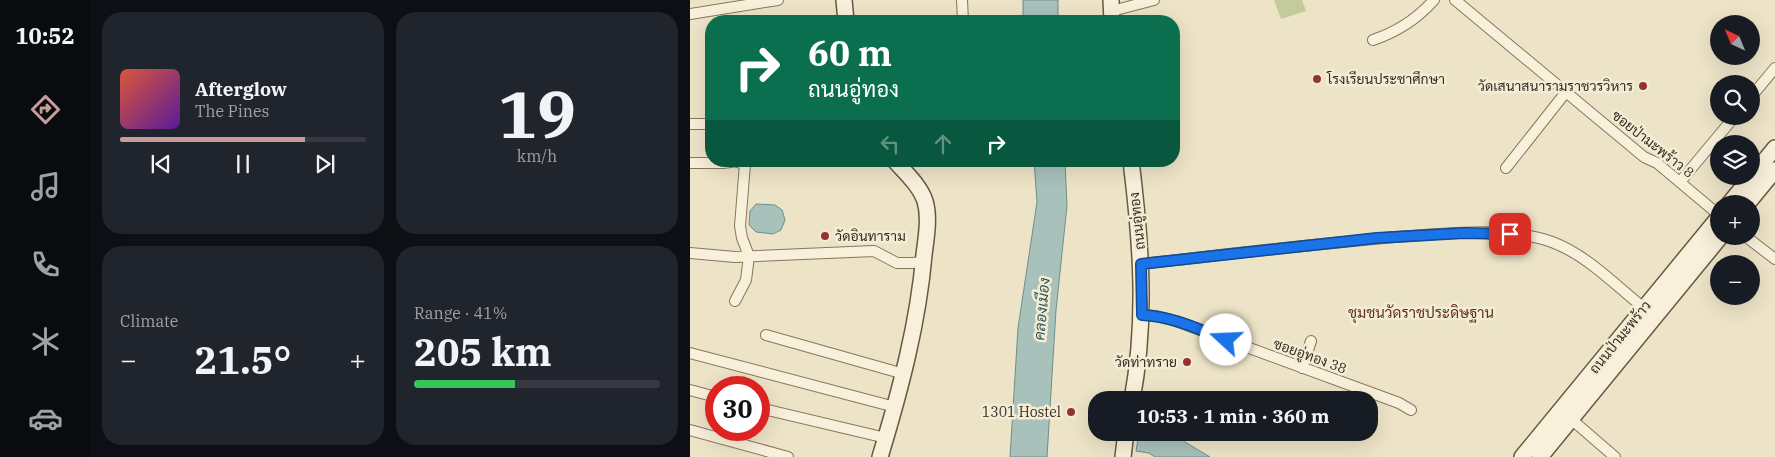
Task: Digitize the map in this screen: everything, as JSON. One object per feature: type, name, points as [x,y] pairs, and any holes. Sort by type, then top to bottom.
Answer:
[{"type":"street","points":[[690,14],[778,0]]},
{"type":"street","points":[[844,0],[845,15]]},
{"type":"street","points":[[962,0],[963,15]]},
{"type":"street","points":[[1112,11],[1154,0]]},
{"type":"street","points":[[1373,40],[1399,30],[1427,9],[1434,0]]},
{"type":"street","name":"ซอยป่ามะพร้าว 8","points":[[1455,0],[1710,208]]},
{"type":"street","points":[[1760,86],[1775,68]]},
{"type":"street","points":[[1506,168],[1566,92]]},
{"type":"street","points":[[690,124],[705,124]]},
{"type":"street","points":[[1680,182],[1728,125]]},
{"type":"street","points":[[1736,195],[1775,148]]},
{"type":"street","points":[[690,163],[705,163]]},
{"type":"street","points":[[735,301],[746,280],[749,256],[742,238],[740,226],[745,167]]},
{"type":"street","points":[[880,457],[904,374],[920,295],[924,262],[927,215],[924,201],[911,178],[901,167]]},
{"type":"street","name":"ถนนอู่ทอง","points":[[1132,167],[1141,264],[1142,315],[1140,346],[1133,391]]},
{"type":"street","points":[[1756,195],[1772,180]]},
{"type":"street","name":"ถนนป่ามะพร้าว","points":[[1522,457],[1710,227]]},
{"type":"street","points":[[1141,264],[1377,238],[1464,233],[1536,237],[1565,247],[1584,259],[1644,308]]},
{"type":"street","name":"ถนนป่ามะพร้าว","points":[[1540,457],[1714,245]]},
{"type":"street","points":[[1757,245],[1775,259]]},
{"type":"street","points":[[690,253],[736,257],[874,252],[897,263],[924,262]]},
{"type":"street","name":"ซอยอู่ทอง 38","points":[[1142,315],[1176,321],[1399,403],[1411,410]]},
{"type":"street","points":[[766,335],[904,374]]},
{"type":"street","points":[[1302,368],[1311,340]]},
{"type":"street","points":[[690,353],[895,407]]},
{"type":"street","points":[[690,390],[705,394]]},
{"type":"street","points":[[770,411],[886,438]]},
{"type":"street","points":[[1571,419],[1615,457]]},
{"type":"street","points":[[690,430],[788,457]]},
{"type":"street","points":[[1123,457],[1125,441]]},
{"type":"green space","points":[[1274,0],[1302,0],[1306,11],[1281,19]]},
{"type":"water","points":[[1023,0],[1058,0],[1058,15],[1023,15]]},
{"type":"water","name":"คลองเมือง","points":[[1034,167],[1065,167],[1067,206],[1056,310],[1047,457],[1010,457],[1018,328],[1037,202]]},
{"type":"water","points":[[756,204],[775,205],[782,210],[785,220],[781,230],[773,234],[756,232],[749,225],[750,211]]},
{"type":"water","points":[[1138,441],[1183,441],[1210,457],[1155,457],[1149,453],[1136,451]]},
{"type":"place","name":"โรงเรียนประชาศึกษา","points":[[1317,79]]},
{"type":"place","name":"วัดเสนาสนารามราชวรวิหาร","points":[[1643,86]]},
{"type":"place","name":"วัดอินทาราม","points":[[825,236]]},
{"type":"place","name":"วัดท่าทราย","points":[[1187,362]]},
{"type":"place","name":"1301 Hostel","points":[[1071,412]]},
{"type":"district","name":"ชุมชนวัดราชประดิษฐาน","points":[[1421,313]]},
{"type":"route","points":[[1226,340],[1176,321],[1142,315],[1141,264],[1377,238],[1451,233],[1510,234]]}]
